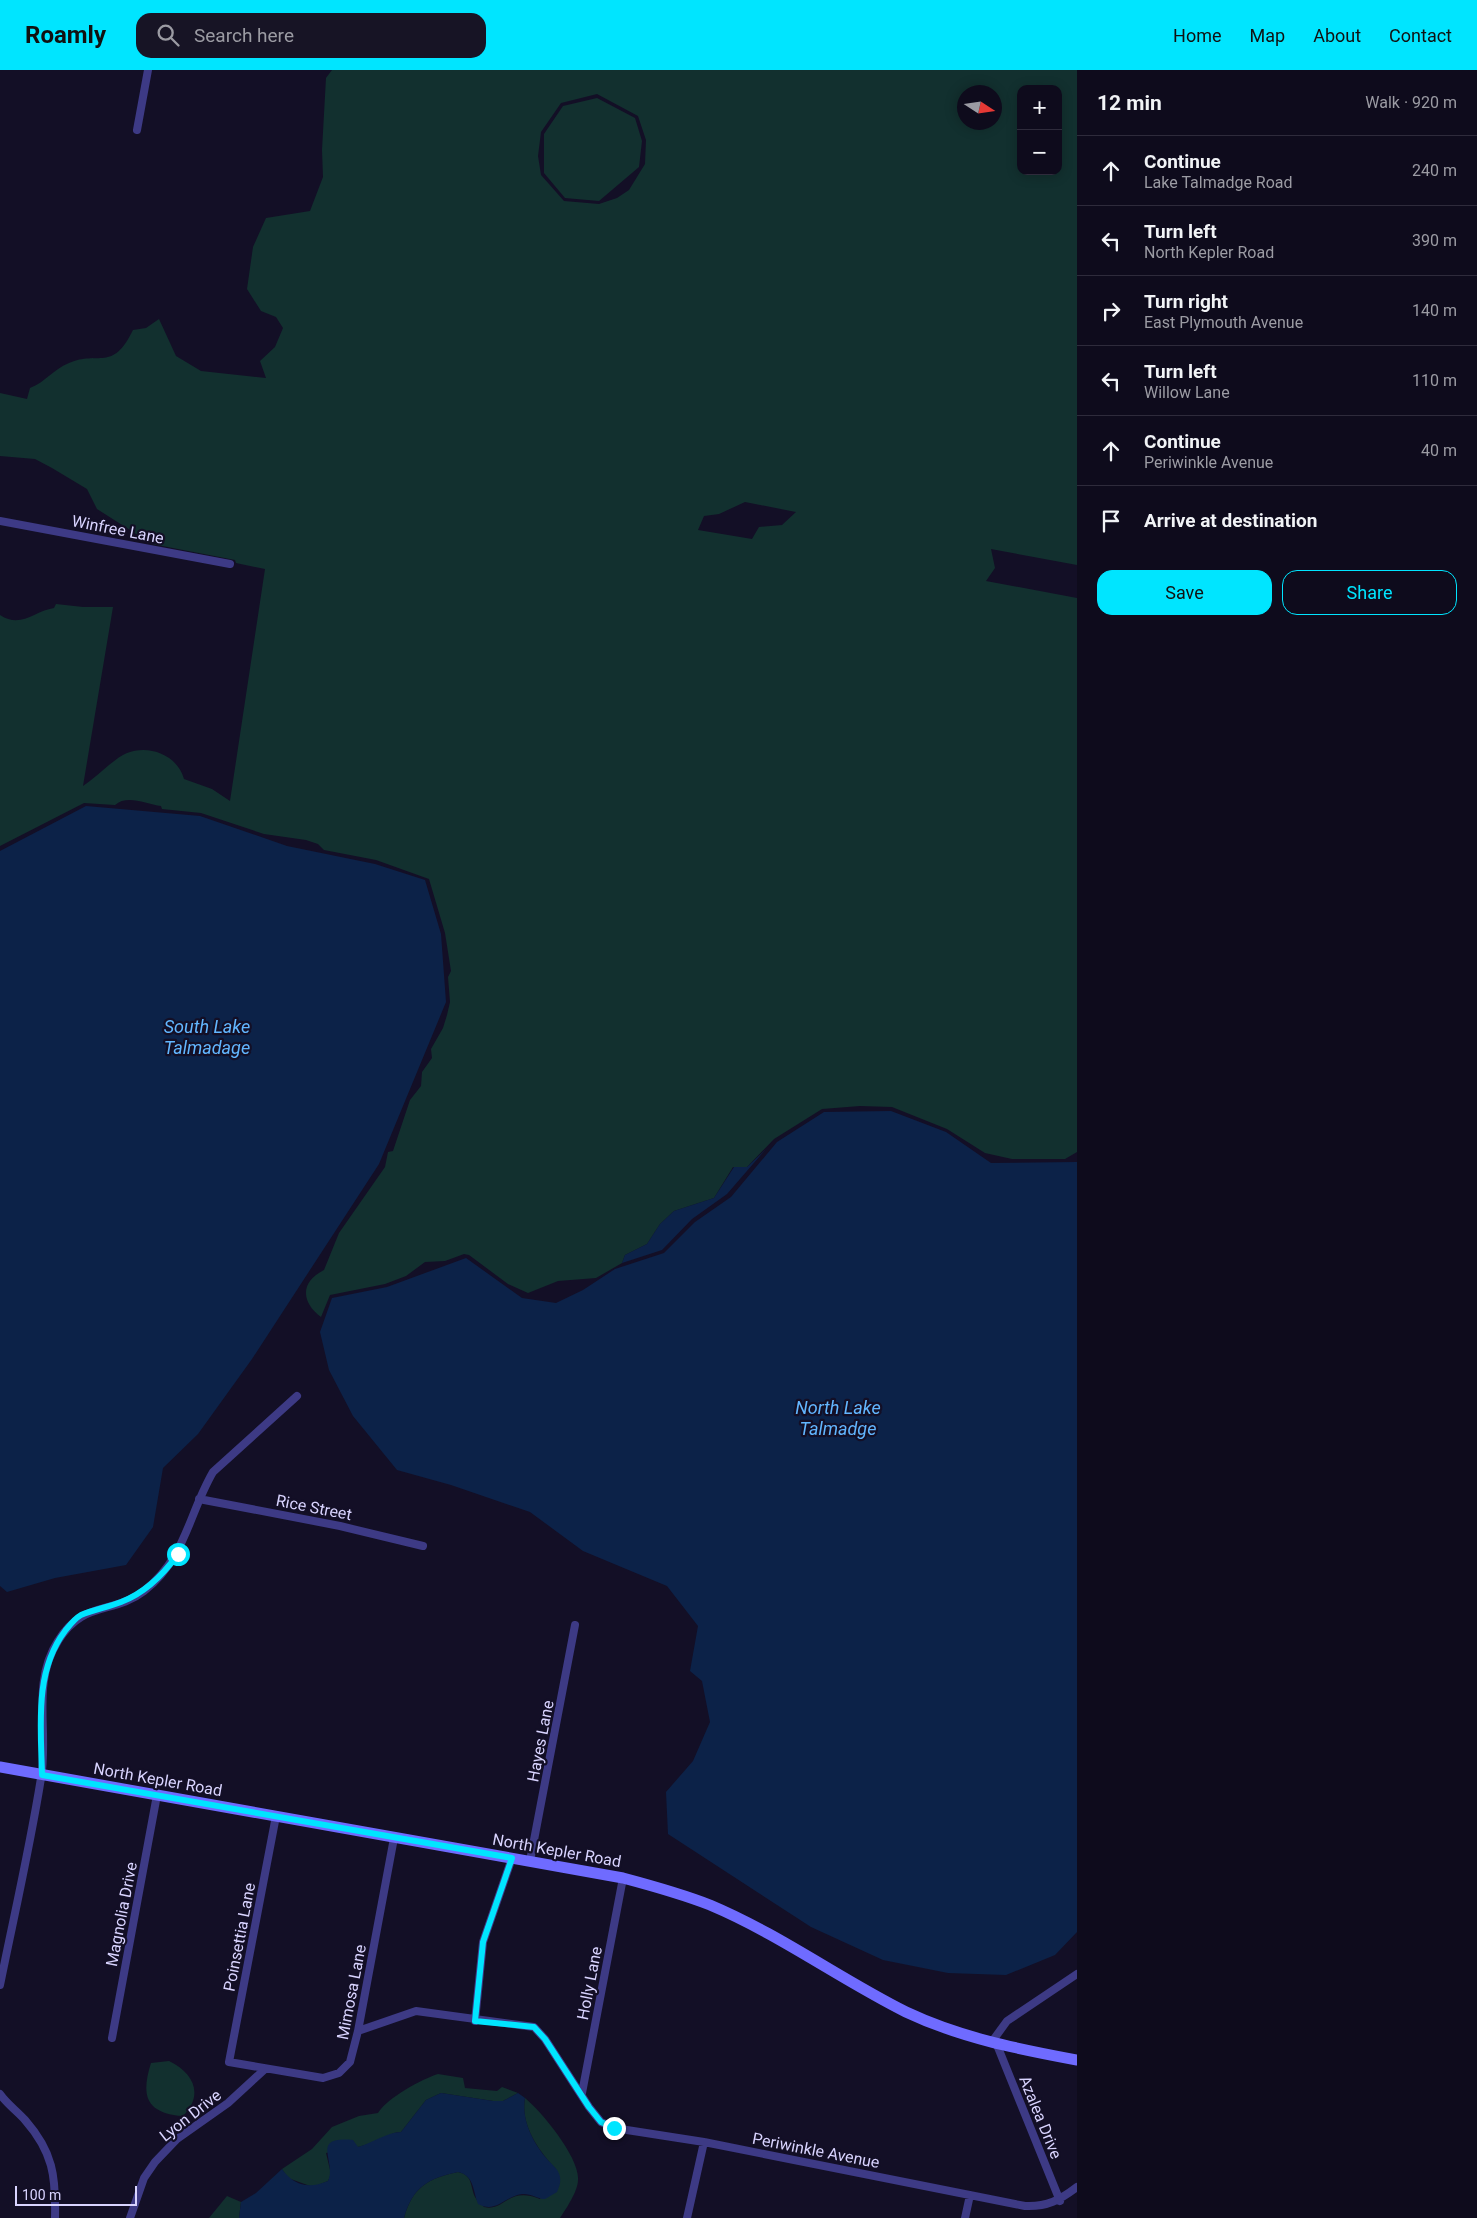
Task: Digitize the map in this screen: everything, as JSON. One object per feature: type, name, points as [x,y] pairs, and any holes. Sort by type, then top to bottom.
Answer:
[{"type":"main road","name":"North Kepler Road","points":[[0,1767],[623,1878],[668,1890],[711,1906],[906,2012],[947,2029],[994,2044],[1077,2060]]},
{"type":"street","points":[[137,130],[148,70]]},
{"type":"street","name":"Winfree Lane","points":[[0,520],[230,564]]},
{"type":"street","points":[[0,1985],[42,1775],[41,1695],[48,1662],[58,1641],[79,1616],[122,1602],[142,1592],[159,1577],[178,1554],[199,1500],[213,1472],[297,1396]]},
{"type":"street","name":"Rice Street","points":[[199,1500],[340,1526],[423,1546]]},
{"type":"street","name":"Hayes Lane","points":[[530,1861],[575,1625]]},
{"type":"street","name":"Magnolia Drive","points":[[112,2038],[157,1795]]},
{"type":"street","name":"Poinsettia Lane","points":[[229,2062],[276,1816]]},
{"type":"street","name":"Mimosa Lane","points":[[229,2062],[323,2078],[339,2073],[350,2062],[358,2030],[394,1838]]},
{"type":"street","points":[[475,2021],[483,1942],[512,1858]]},
{"type":"street","name":"Holly Lane","points":[[582,2093],[623,1878]]},
{"type":"street","points":[[994,2044],[1006,2022],[1077,1974]]},
{"type":"street","name":"Periwinkle Avenue","points":[[358,2030],[416,2011],[475,2021],[534,2027],[545,2039],[582,2093],[589,2107],[601,2122],[614,2128],[704,2142],[1032,2206],[1039,2207],[1060,2200]]},
{"type":"street","name":"Azalea Drive","points":[[994,2044],[1060,2200]]},
{"type":"street","name":"Lyon Drive","points":[[130,2218],[144,2178],[155,2162],[177,2139],[228,2103],[265,2069]]},
{"type":"street","points":[[0,2094],[24,2119],[47,2152],[56,2180],[56,2218]]},
{"type":"street","points":[[689,2218],[704,2142]]},
{"type":"street","points":[[1060,2200],[1077,2187]]},
{"type":"street","points":[[965,2218],[970,2195]]},
{"type":"green space","points":[[332,70],[1077,70],[1077,565],[991,549],[995,568],[986,581],[1077,598],[1077,1152],[1065,1159],[1012,1159],[985,1153],[947,1129],[892,1107],[860,1106],[822,1109],[774,1139],[747,1167],[733,1167],[714,1198],[674,1211],[660,1224],[647,1244],[625,1255],[622,1263],[596,1278],[558,1281],[528,1293],[508,1284],[469,1255],[464,1254],[445,1261],[425,1262],[406,1276],[385,1284],[330,1295],[321,1317],[314,1311],[307,1299],[307,1286],[316,1275],[324,1270],[339,1233],[385,1167],[388,1152],[393,1151],[410,1100],[421,1086],[422,1072],[432,1058],[431,1049],[443,1028],[447,1015],[450,1002],[448,977],[451,971],[445,933],[429,879],[376,860],[324,850],[318,844],[306,840],[264,834],[201,813],[162,809],[161,806],[131,800],[125,800],[115,805],[84,803],[0,846],[0,615],[8,619],[21,620],[54,608],[56,604],[83,607],[113,607],[83,786],[127,753],[145,750],[154,751],[169,758],[181,771],[184,779],[212,789],[230,801],[265,569],[236,563],[235,560],[152,544],[97,509],[87,489],[52,468],[35,459],[0,456],[0,393],[27,399],[30,388],[63,366],[89,358],[111,356],[125,343],[133,330],[146,328],[159,319],[176,356],[201,371],[266,378],[260,361],[275,347],[283,328],[276,317],[261,311],[247,289],[253,247],[266,218],[310,211],[323,177],[322,150],[326,78]],"holes":[[[597,94],[638,116],[646,140],[645,164],[629,190],[617,198],[599,204],[564,201],[541,175],[538,156],[541,132],[561,103]],[[745,502],[796,512],[782,525],[759,527],[752,539],[698,530],[704,516],[719,514]]]},
{"type":"green space","points":[[597,98],[635,118],[642,141],[639,167],[599,201],[565,198],[544,173],[544,134],[563,106]]},
{"type":"green space","points":[[169,2061],[185,2072],[193,2085],[193,2100],[183,2116],[161,2111],[149,2100],[147,2093],[146,2084],[151,2063]]},
{"type":"green space","points":[[438,2074],[463,2078],[465,2088],[497,2091],[502,2087],[518,2093],[503,2101],[493,2101],[441,2093],[426,2100],[401,2132],[367,2145],[326,2153],[331,2174],[328,2181],[313,2187],[288,2178],[282,2169],[312,2149],[332,2127],[359,2116],[378,2113],[389,2101],[405,2090]]},
{"type":"green space","points":[[525,2098],[559,2136],[567,2148],[577,2171],[576,2189],[560,2218],[404,2218],[412,2199],[423,2186],[447,2174],[458,2172],[463,2173],[469,2178],[475,2197],[484,2207],[491,2208],[497,2206],[520,2195],[540,2199],[556,2169],[537,2146],[528,2128],[524,2108]]},
{"type":"green space","points":[[227,2196],[241,2202],[239,2218],[209,2218]]},
{"type":"water","name":"South Lake Talmadage","points":[[86,806],[200,816],[287,846],[375,864],[425,880],[441,934],[446,1002],[379,1164],[252,1359],[198,1434],[163,1468],[153,1527],[126,1565],[55,1578],[7,1592],[0,1586],[0,851]]},
{"type":"water","name":"North Lake Talmadge","points":[[891,1111],[946,1132],[991,1163],[1077,1162],[1077,1932],[1055,1955],[1006,1975],[948,1973],[883,1960],[811,1927],[668,1834],[666,1792],[693,1761],[710,1722],[702,1681],[690,1671],[698,1626],[667,1586],[583,1551],[530,1512],[451,1485],[397,1470],[353,1416],[329,1370],[320,1332],[332,1298],[387,1287],[466,1258],[522,1298],[556,1303],[583,1290],[615,1269],[664,1253],[695,1222],[731,1197],[777,1142],[824,1112]]},
{"type":"water","points":[[766,1149],[727,1194],[692,1219],[662,1250],[622,1263],[625,1255],[647,1244],[660,1224],[674,1211],[714,1198],[734,1167],[747,1167]]},
{"type":"water","points":[[441,2093],[493,2101],[503,2101],[518,2093],[525,2098],[525,2114],[529,2130],[542,2153],[557,2169],[559,2174],[560,2183],[557,2192],[545,2199],[528,2194],[516,2195],[495,2206],[484,2207],[478,2204],[470,2180],[467,2176],[458,2172],[447,2174],[423,2186],[412,2199],[404,2218],[239,2218],[241,2202],[256,2193],[282,2169],[292,2179],[302,2184],[314,2185],[328,2181],[330,2166],[327,2152],[328,2146],[332,2142],[353,2140],[358,2147],[396,2132],[401,2132],[426,2100]]},
{"type":"route","points":[[178,1554],[167,1569],[142,1592],[122,1602],[79,1616],[58,1641],[48,1662],[41,1695],[42,1775],[512,1858],[483,1942],[475,2021],[534,2027],[545,2039],[582,2093],[589,2107],[601,2122],[614,2128]]}]
